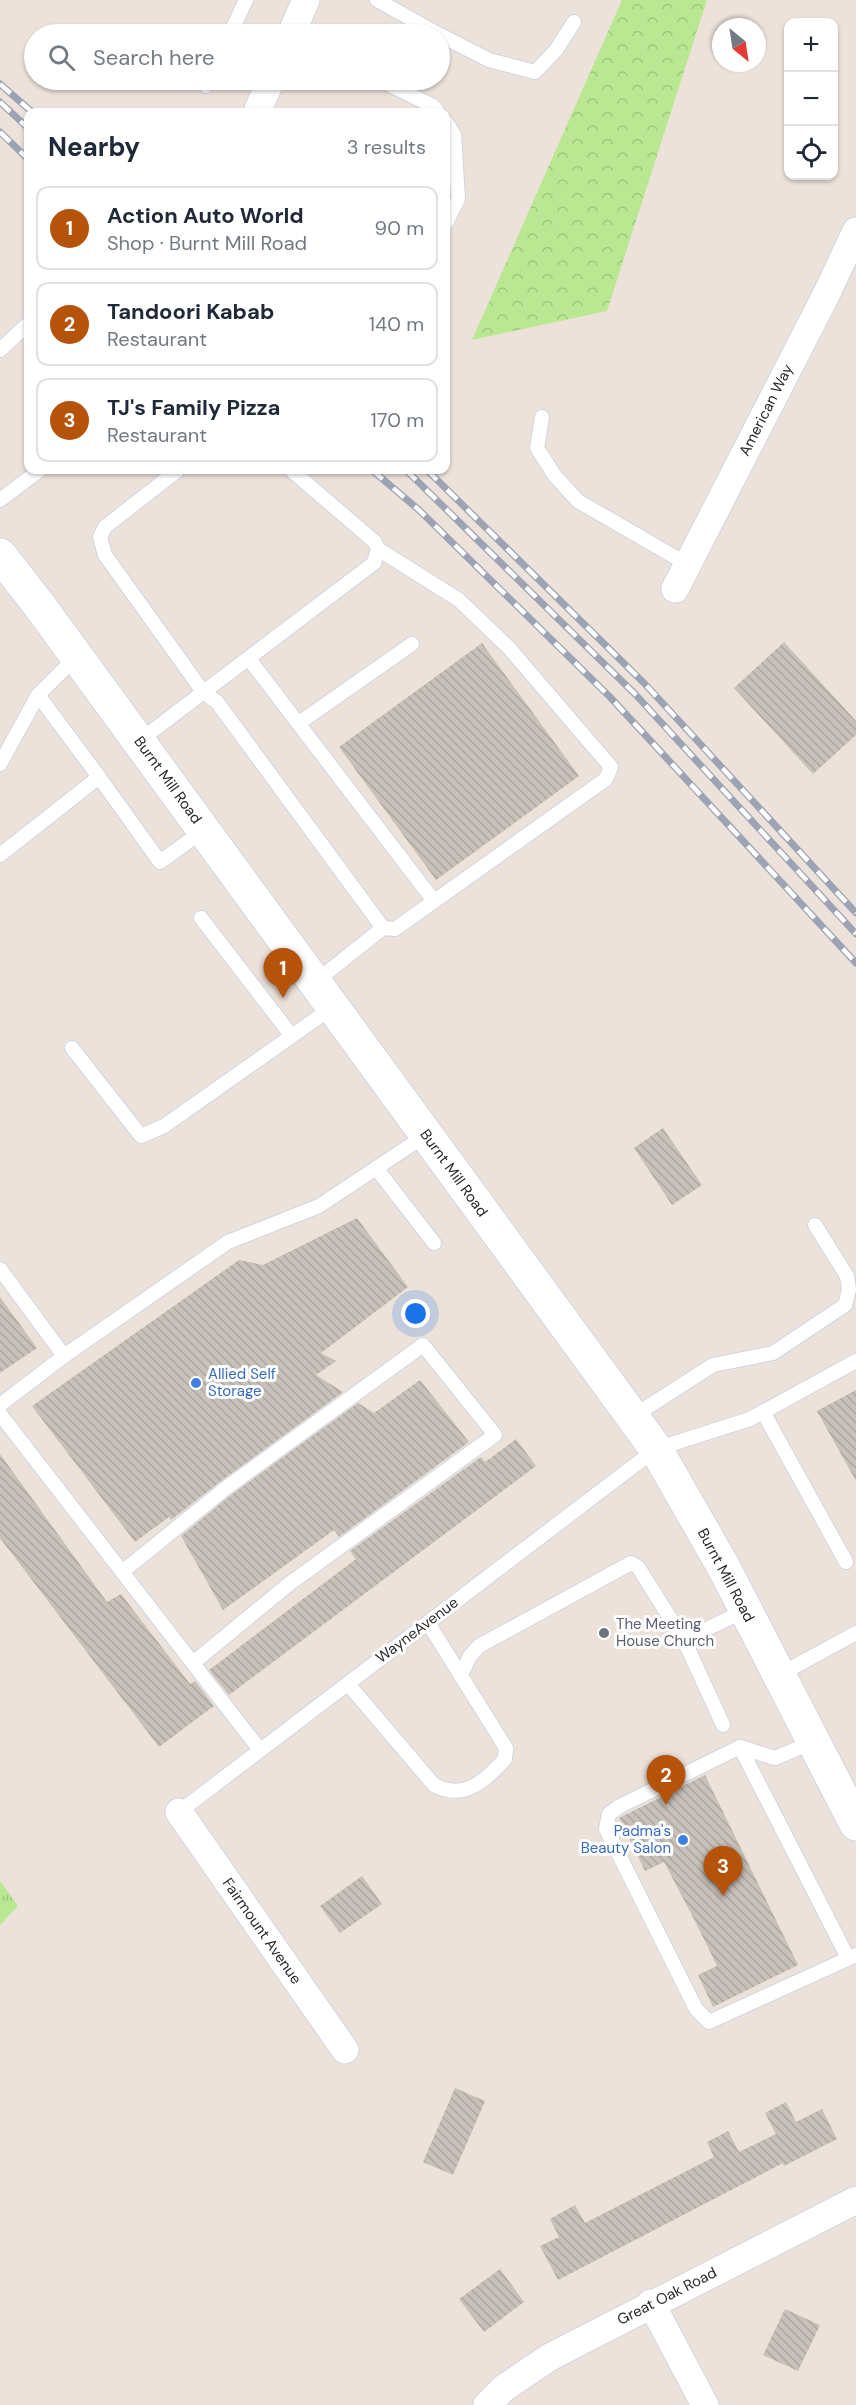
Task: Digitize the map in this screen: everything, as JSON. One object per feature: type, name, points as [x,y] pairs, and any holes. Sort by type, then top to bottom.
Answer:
[{"type":"main road","name":"Burnt Mill Road","points":[[0,555],[77,656],[656,1449],[746,1610],[856,1824]]},
{"type":"street","points":[[295,24],[306,0]]},
{"type":"street","points":[[259,108],[267,90]]},
{"type":"street","name":"American Way","points":[[675,589],[827,293],[856,231]]},
{"type":"street","name":"Fairmount Avenue","points":[[179,1812],[345,2050]]},
{"type":"street","name":"Great Oak Road","points":[[487,2405],[504,2388],[550,2356],[856,2200]]},
{"type":"street","points":[[651,2303],[705,2405]]},
{"type":"lane","points":[[235,24],[246,0]]},
{"type":"lane","points":[[376,0],[419,24]]},
{"type":"lane","points":[[450,40],[489,60],[535,72],[556,50],[574,22]]},
{"type":"lane","points":[[401,90],[435,108]]},
{"type":"lane","points":[[450,128],[454,135],[458,199],[450,215]]},
{"type":"lane","points":[[0,350],[24,328]]},
{"type":"lane","points":[[543,417],[537,448],[555,476],[578,501],[687,564]]},
{"type":"lane","points":[[0,500],[35,474]]},
{"type":"lane","points":[[173,474],[105,527],[100,537],[105,555],[204,693],[218,702],[383,928]]},
{"type":"lane","points":[[72,1048],[141,1136],[164,1126],[291,1035],[383,928],[395,928],[606,779],[611,767],[509,648],[459,600],[378,549],[375,542],[296,474]]},
{"type":"lane","points":[[139,741],[374,563],[378,549]]},
{"type":"lane","points":[[299,723],[412,644]]},
{"type":"lane","points":[[0,764],[38,695],[77,656]]},
{"type":"lane","points":[[249,658],[434,900]]},
{"type":"lane","points":[[38,695],[160,862],[204,830]]},
{"type":"lane","points":[[0,855],[99,777]]},
{"type":"lane","points":[[201,918],[291,1035]]},
{"type":"lane","points":[[0,1405],[64,1356],[228,1242],[319,1206],[426,1135]]},
{"type":"lane","points":[[376,1168],[434,1243]]},
{"type":"lane","points":[[632,1417],[713,1365],[773,1353],[845,1305],[849,1290],[847,1276],[815,1225]]},
{"type":"lane","points":[[0,1269],[64,1356]]},
{"type":"lane","points":[[122,1572],[226,1488],[423,1344],[495,1435],[289,1584],[193,1663]]},
{"type":"lane","name":"WayneAvenue","points":[[179,1812],[656,1449],[750,1419],[856,1361]]},
{"type":"lane","points":[[763,1412],[846,1562]]},
{"type":"lane","points":[[0,1414],[260,1750]]},
{"type":"lane","points":[[461,1675],[470,1656],[478,1646],[631,1563],[638,1566],[684,1640],[723,1725]]},
{"type":"lane","points":[[684,1640],[746,1610]]},
{"type":"lane","points":[[348,1684],[434,1785],[448,1792],[462,1792],[494,1771],[505,1760],[506,1748],[428,1623]]},
{"type":"lane","points":[[779,1675],[856,1633]]},
{"type":"lane","points":[[740,1747],[852,1957],[709,2022],[696,2009],[606,1829],[609,1814],[620,1806],[740,1747],[776,1758],[813,1742]]},
{"type":"green space","points":[[622,0],[707,0],[607,311],[472,340]]},
{"type":"green space","points":[[0,1881],[18,1906],[0,1925]]},
{"type":"building","points":[[784,642],[856,721],[856,735],[813,774],[734,688]]},
{"type":"building","points":[[482,643],[579,776],[436,880],[339,747]]},
{"type":"building","points":[[663,1128],[702,1185],[672,1205],[634,1148]]},
{"type":"building","name":"Allied Self Storage","points":[[357,1218],[408,1287],[321,1353],[336,1361],[316,1375],[343,1392],[171,1520],[169,1517],[135,1542],[32,1406],[239,1260],[263,1265]]},
{"type":"building","points":[[0,1297],[37,1348],[0,1373]]},
{"type":"building","points":[[420,1380],[469,1442],[339,1537],[334,1530],[223,1610],[181,1536],[231,1495],[358,1403],[374,1413]]},
{"type":"building","points":[[856,1390],[856,1481],[817,1411]]},
{"type":"building","points":[[516,1439],[536,1466],[229,1695],[209,1670],[356,1559],[350,1551],[481,1457],[485,1462]]},
{"type":"building","points":[[0,1454],[107,1602],[121,1594],[190,1684],[195,1681],[214,1706],[159,1747],[0,1538]]},
{"type":"building","points":[[705,1775],[798,1965],[713,2007],[698,1975],[717,1966],[696,1923],[664,1862],[645,1871],[619,1818]]},
{"type":"building","points":[[362,1876],[382,1904],[340,1933],[320,1906]]},
{"type":"building","points":[[455,2088],[485,2101],[453,2175],[423,2162]]},
{"type":"building","points":[[786,2102],[796,2122],[822,2109],[837,2139],[784,2166],[783,2163],[558,2280],[540,2246],[559,2237],[550,2219],[575,2205],[585,2223],[714,2157],[707,2142],[728,2131],[739,2152],[776,2134],[765,2113]]},
{"type":"building","points":[[500,2269],[524,2302],[484,2332],[459,2299]]},
{"type":"building","points":[[785,2309],[820,2325],[798,2371],[763,2355]]},
{"type":"railway","points":[[0,84],[27,108]]},
{"type":"railway","points":[[0,102],[24,124]]},
{"type":"railway","points":[[0,132],[24,155]]},
{"type":"railway","points":[[377,474],[419,510],[610,697],[856,963]]},
{"type":"railway","points":[[410,474],[635,694],[856,934]]},
{"type":"railway","points":[[431,474],[645,684],[856,913]]},
{"type":"place","name":"Action Auto World","points":[[283,998]]},
{"type":"place","name":"Allied Self Storage","points":[[196,1383]]},
{"type":"place","name":"The Meeting House Church","points":[[604,1633]]},
{"type":"place","name":"Tandoori Kabab","points":[[666,1805]]},
{"type":"place","name":"Padma's Beauty Salon","points":[[683,1840]]},
{"type":"place","name":"TJ's Family Pizza","points":[[723,1896]]}]
